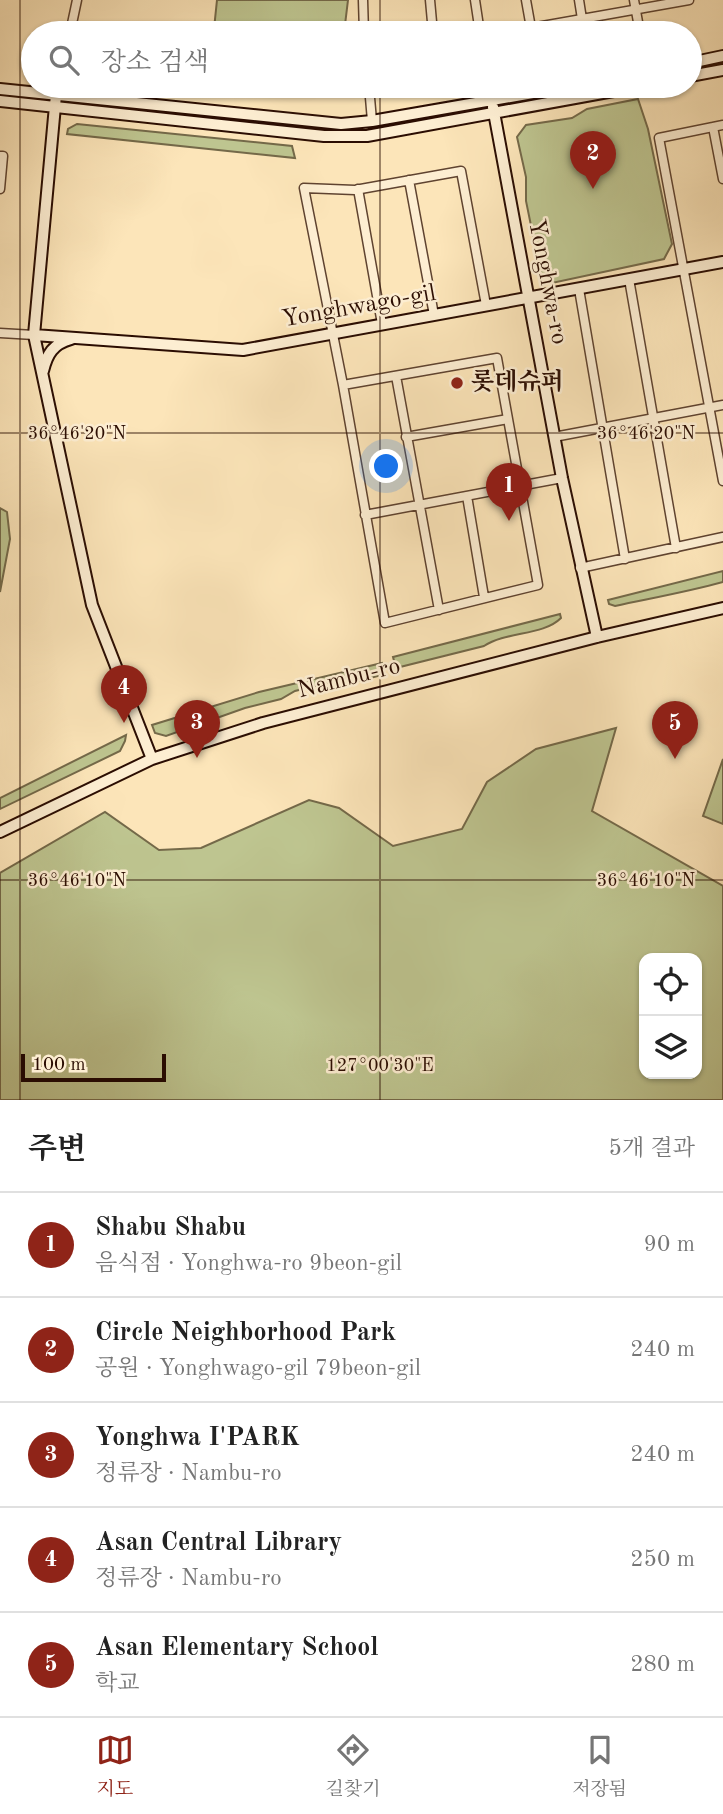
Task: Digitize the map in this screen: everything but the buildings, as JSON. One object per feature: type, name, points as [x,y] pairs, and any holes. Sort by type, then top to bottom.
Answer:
[{"type":"street","points":[[73,21],[77,0]]},
{"type":"street","points":[[363,0],[364,21]]},
{"type":"street","points":[[430,0],[432,21]]},
{"type":"street","points":[[475,0],[478,21]]},
{"type":"street","points":[[526,0],[530,21]]},
{"type":"street","points":[[579,0],[582,19]]},
{"type":"street","points":[[634,0],[638,21]]},
{"type":"street","points":[[571,21],[689,0]]},
{"type":"street","points":[[702,60],[723,56]]},
{"type":"street","points":[[702,74],[723,70]]},
{"type":"street","points":[[0,89],[21,92]]},
{"type":"street","points":[[0,101],[34,98]]},
{"type":"street","points":[[57,98],[34,335],[92,605],[152,759]]},
{"type":"street","points":[[71,98],[324,135],[368,135],[578,98]]},
{"type":"street","points":[[77,98],[341,124],[508,98]]},
{"type":"street","points":[[370,98],[372,121]]},
{"type":"street","name":"Yonghwa-ro","points":[[491,98],[562,478],[597,637]]},
{"type":"street","points":[[723,125],[659,138],[723,481]]},
{"type":"street","points":[[713,127],[723,179]]},
{"type":"street","points":[[0,156],[3,156],[0,188]]},
{"type":"street","points":[[343,386],[496,358],[538,585],[385,623],[304,188],[358,189],[461,171],[486,305]]},
{"type":"street","points":[[409,180],[434,315]]},
{"type":"street","points":[[358,189],[382,324]]},
{"type":"street","name":"Yonghwago-gil","points":[[0,333],[243,350],[723,262]]},
{"type":"street","points":[[629,279],[676,548]]},
{"type":"street","points":[[579,289],[625,559]]},
{"type":"street","points":[[42,374],[45,359],[52,348],[74,338]]},
{"type":"street","points":[[396,376],[439,610]]},
{"type":"street","points":[[554,437],[723,405]]},
{"type":"street","points":[[406,437],[508,419]]},
{"type":"street","points":[[365,515],[562,478]]},
{"type":"street","points":[[467,496],[484,597]]},
{"type":"street","points":[[580,568],[723,537]]},
{"type":"street","name":"Nambu-ro","points":[[0,832],[152,759],[263,723],[597,637],[723,608]]},
{"type":"green space","points":[[217,0],[348,0],[345,21],[215,21]]},
{"type":"green space","points":[[638,99],[648,129],[672,244],[664,259],[552,283],[541,275],[517,137],[526,125],[572,118],[587,109]]},
{"type":"green space","points":[[77,124],[292,146],[295,158],[67,134],[68,129]]},
{"type":"green space","points":[[0,508],[7,512],[10,539],[0,592]]},
{"type":"green space","points":[[723,571],[723,582],[615,606],[609,604],[608,600]]},
{"type":"green space","points":[[560,614],[561,618],[545,628],[396,668],[393,657]]},
{"type":"green space","points":[[382,663],[382,675],[359,681],[342,679],[295,691],[281,699],[245,708],[166,736],[155,733],[152,725],[259,692]]},
{"type":"green space","points":[[616,728],[592,811],[723,886],[723,1100],[0,1100],[0,873],[105,812],[159,850],[201,848],[309,800],[339,808],[393,846],[462,829],[487,782],[536,749]]},
{"type":"green space","points":[[126,735],[120,751],[0,809],[0,798]]},
{"type":"green space","points":[[723,759],[723,824],[703,816]]},
{"type":"place","name":"Circle Neighborhood Park","points":[[593,189]]},
{"type":"place","name":"롯데슈퍼","points":[[457,383]]},
{"type":"place","name":"Shabu Shabu","points":[[509,521]]},
{"type":"place","name":"Asan Central Library","points":[[124,723]]},
{"type":"place","name":"Yonghwa I'PARK","points":[[197,758]]},
{"type":"place","name":"Asan Elementary School","points":[[675,759]]}]
